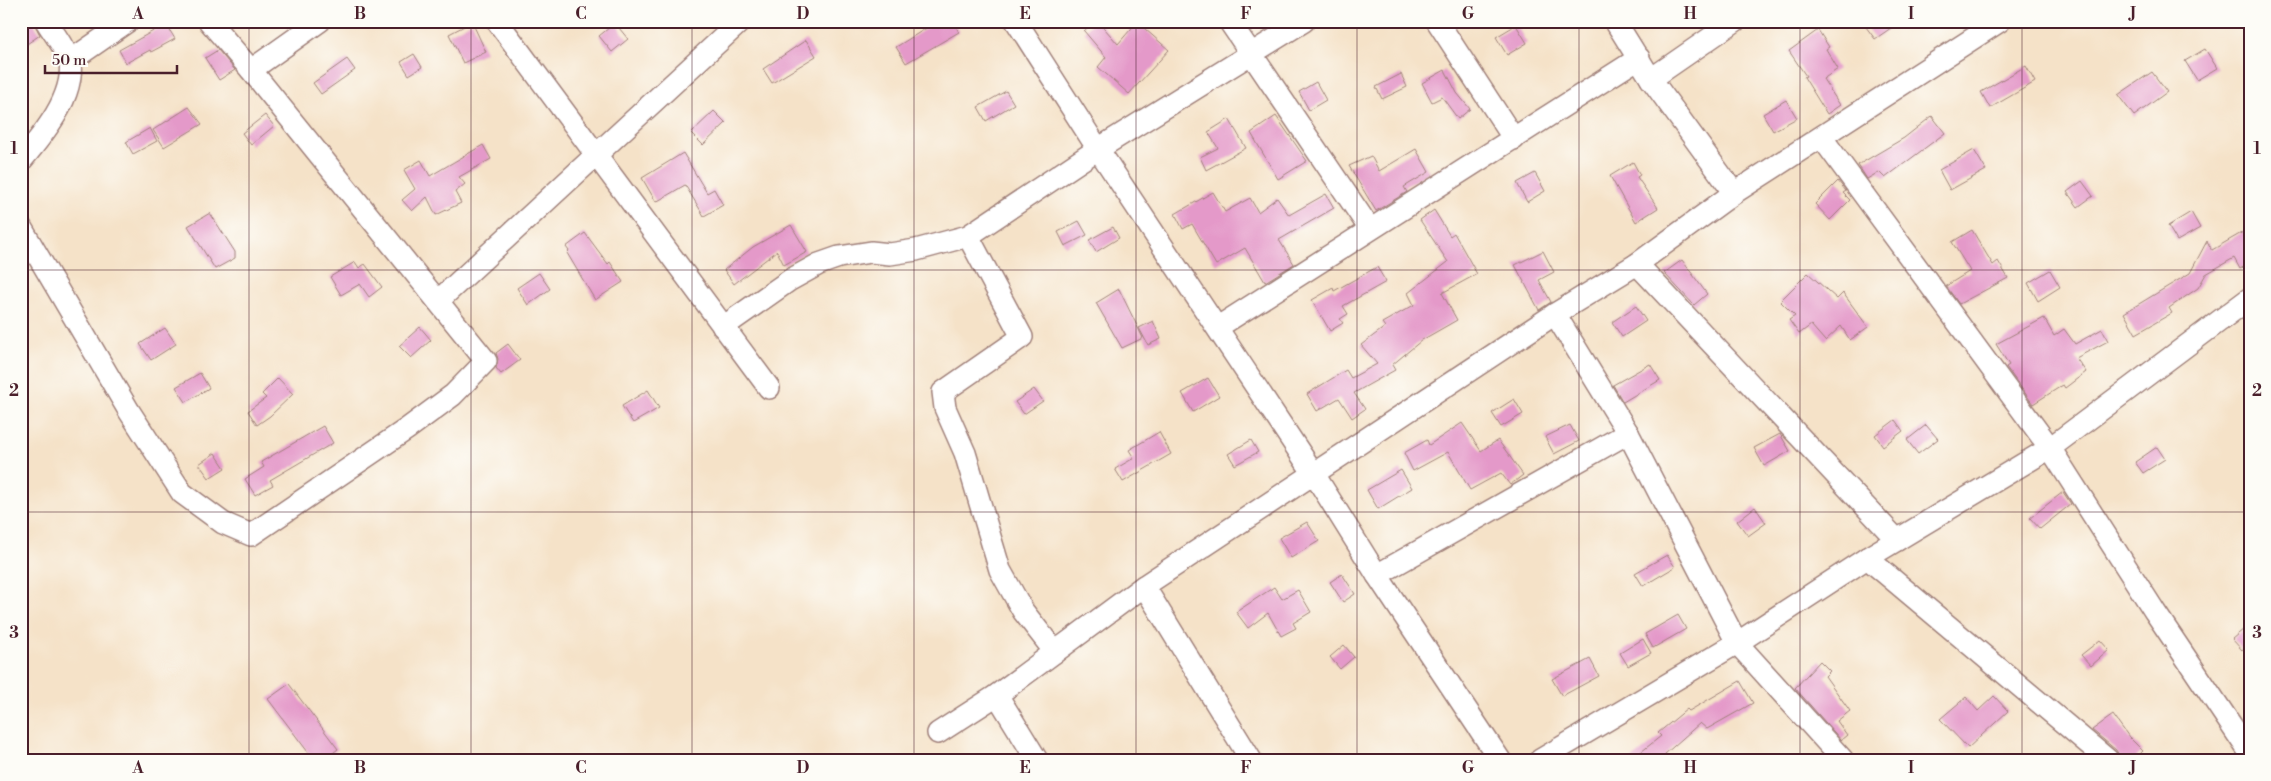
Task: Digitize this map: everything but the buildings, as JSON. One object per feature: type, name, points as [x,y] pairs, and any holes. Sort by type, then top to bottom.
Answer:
[{"type":"street","points":[[21,161],[46,131],[68,89],[70,61],[46,21]]},
{"type":"street","points":[[70,61],[128,21]]},
{"type":"street","points":[[21,227],[105,371],[182,494],[223,523],[252,535],[422,418],[452,395],[486,361],[251,70],[209,21]]},
{"type":"street","points":[[251,70],[320,21]]},
{"type":"street","points":[[497,21],[769,388]]},
{"type":"street","points":[[438,302],[595,154],[741,21]]},
{"type":"street","points":[[1016,21],[1098,149],[1314,474],[1376,575],[1500,760]]},
{"type":"street","points":[[1229,21],[1250,55],[1370,229]]},
{"type":"street","points":[[723,327],[790,280],[819,264],[838,257],[871,252],[890,254],[916,250],[968,236],[1098,149],[1304,21]]},
{"type":"street","points":[[1437,21],[1514,139]]},
{"type":"street","points":[[1616,21],[1650,79],[1734,194]]},
{"type":"street","points":[[1650,79],[1735,21]]},
{"type":"street","points":[[938,733],[997,695],[1144,586],[1555,314],[1637,264],[1734,194],[1822,138],[1989,24]]},
{"type":"street","points":[[1218,327],[1639,58]]},
{"type":"street","points":[[1822,138],[2050,448],[2155,612],[2250,753]]},
{"type":"street","points":[[968,236],[1022,337],[943,392],[946,408],[965,453],[1000,570],[1023,612],[1055,652]]},
{"type":"street","points":[[1637,264],[1897,540]]},
{"type":"street","points":[[1540,760],[1737,644],[1867,558],[2050,448],[2250,298]]},
{"type":"street","points":[[1555,314],[1628,432],[1737,644],[1843,760]]},
{"type":"street","points":[[1376,575],[1628,432]]},
{"type":"street","points":[[1867,558],[2108,760]]},
{"type":"street","points":[[1144,586],[1251,760]]},
{"type":"street","points":[[997,695],[1037,760]]}]
